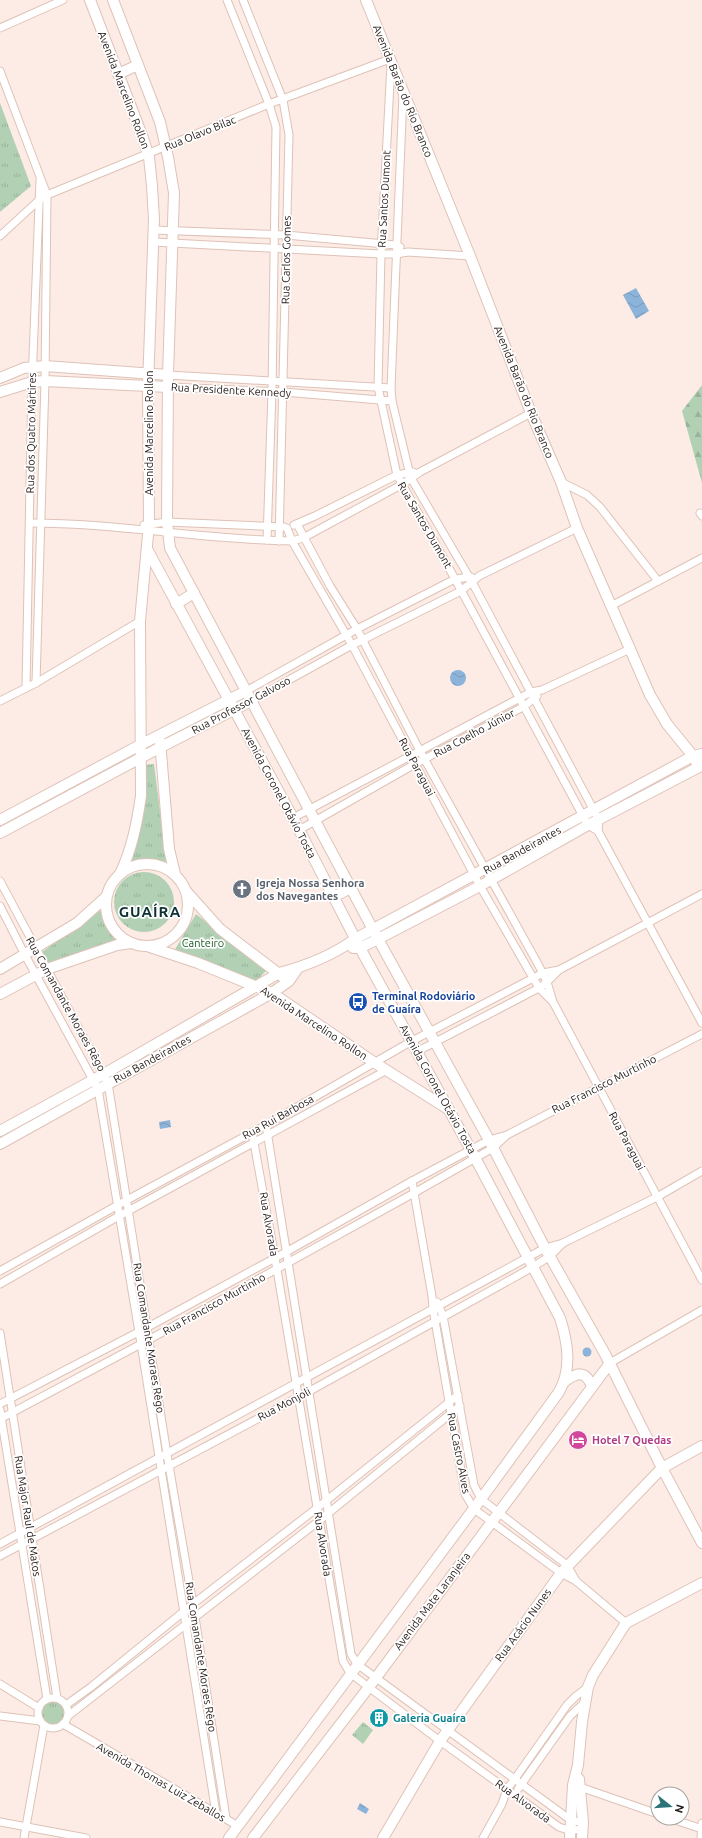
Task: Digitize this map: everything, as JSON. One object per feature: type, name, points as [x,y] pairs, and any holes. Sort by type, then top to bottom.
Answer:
[{"type":"street","points":[[0,28],[63,0]]},
{"type":"street","name":"Avenida Marcelino Rollon","points":[[113,0],[160,122],[174,193],[168,375],[167,522],[170,548]]},
{"type":"street","name":"Rua Carlos Gomes","points":[[227,0],[270,104],[276,127],[272,391],[267,540]]},
{"type":"street","name":"Rua Carlos Gomes","points":[[243,0],[283,100],[289,136],[279,541]]},
{"type":"street","name":"Avenida Barão do Rio Branco","points":[[366,0],[470,256],[531,413],[561,482],[577,528],[611,606],[650,695],[667,724],[697,755],[701,768]]},
{"type":"street","name":"Avenida Marcelino Rollon","points":[[92,1],[148,153],[152,186],[153,242],[148,386],[149,527],[140,621],[140,745],[142,796],[128,858],[120,874]]},
{"type":"street","name":"Rua Olavo Bilac","points":[[0,236],[38,200],[47,195],[270,104],[390,60]]},
{"type":"street","name":"Rua Santos Dumont","points":[[390,60],[381,254],[378,387],[397,475],[401,485],[462,591],[523,707],[588,825],[598,831]]},
{"type":"street","points":[[118,74],[138,65]]},
{"type":"street","name":"Rua dos Quatro Mártires","points":[[0,71],[47,195],[46,366],[36,683]]},
{"type":"street","name":"Rua Santos Dumont","points":[[403,91],[391,388],[392,401],[410,475],[470,579],[599,820]]},
{"type":"street","name":"Rua dos Quatro Mártires","points":[[26,688],[32,367],[40,178]]},
{"type":"street","points":[[153,230],[286,235],[396,245],[408,252]]},
{"type":"street","points":[[153,242],[381,254],[408,252],[470,256]]},
{"type":"street","points":[[35,303],[46,302]]},
{"type":"street","name":"Rua Presidente Kennedy","points":[[0,378],[32,367],[46,366],[149,374],[283,380],[391,388]]},
{"type":"street","points":[[229,389],[230,378]]},
{"type":"street","name":"Rua Presidente Kennedy","points":[[0,392],[32,382],[45,381],[272,391],[392,401]]},
{"type":"street","points":[[30,523],[135,528],[149,527],[167,522],[287,528],[397,475],[410,475],[420,472],[531,413]]},
{"type":"street","points":[[149,527],[168,533],[292,541],[303,538],[401,485],[410,475]]},
{"type":"street","points":[[561,482],[587,495],[600,507],[658,581]]},
{"type":"street","points":[[221,537],[222,524]]},
{"type":"street","name":"Rua Paraguai","points":[[297,524],[303,538],[330,586],[357,629],[420,750],[543,973],[553,1002],[702,1280]]},
{"type":"street","name":"Rua Paraguai","points":[[287,528],[292,541],[352,645],[480,886],[539,988],[553,1002]]},
{"type":"street","name":"Rua Professor Galvoso","points":[[0,820],[140,745],[246,691],[347,636],[357,629],[455,579],[470,579],[479,576],[577,528]]},
{"type":"street","name":"Avenida Coronel Otávio Tosta","points":[[170,548],[316,820],[373,930],[610,1363],[662,1468],[702,1543]]},
{"type":"street","name":"Avenida Coronel Otávio Tosta","points":[[146,550],[293,818],[358,944],[474,1154],[560,1318],[565,1333],[568,1367],[564,1382]]},
{"type":"street","points":[[611,606],[702,558]]},
{"type":"street","name":"Rua Professor Galvoso","points":[[0,833],[141,757],[251,701],[352,645],[462,591],[470,579]]},
{"type":"street","points":[[322,592],[330,586]]},
{"type":"street","points":[[176,604],[194,592]]},
{"type":"street","points":[[0,701],[36,683],[140,621]]},
{"type":"street","name":"Rua Coelho Júnior","points":[[293,818],[519,698],[531,692],[542,690],[630,649]]},
{"type":"street","name":"Rua Coelho Júnior","points":[[299,830],[415,764],[523,707],[535,699],[542,690]]},
{"type":"street","points":[[0,994],[47,968],[117,945],[131,943],[147,946],[163,943],[176,934],[185,921],[188,905],[185,890],[175,874],[169,849],[160,735]]},
{"type":"street","name":"Rua Bandeirantes","points":[[358,944],[373,930],[697,755]]},
{"type":"street","points":[[266,768],[282,758]]},
{"type":"street","name":"Rua Bandeirantes","points":[[106,1079],[209,1014],[279,973],[298,968],[342,948],[378,939],[480,886],[588,825],[701,768]]},
{"type":"street","points":[[71,782],[76,792]]},
{"type":"street","points":[[445,819],[455,813]]},
{"type":"street","points":[[599,820],[598,831],[702,1023]]},
{"type":"street","points":[[532,844],[537,854]]},
{"type":"street","points":[[131,943],[116,932],[107,916],[106,897],[111,884],[120,874],[133,866],[147,864],[162,866],[175,874]]},
{"type":"street","name":"Rua Comandante Moraes Rêgo","points":[[0,881],[106,1079],[139,1269],[167,1454],[195,1616],[226,1818]]},
{"type":"street","points":[[333,897],[351,888]]},
{"type":"street","name":"Avenida Marcelino Rollon","points":[[185,890],[220,929],[289,981]]},
{"type":"street","name":"Rua Rui Barbosa","points":[[418,1051],[539,988],[559,970],[702,894]]},
{"type":"street","points":[[0,969],[36,949],[77,923],[106,897]]},
{"type":"street","points":[[428,901],[432,911]]},
{"type":"street","name":"Rua Comandante Moraes Rêgo","points":[[0,906],[25,955],[96,1084],[148,1386],[158,1459],[216,1813]]},
{"type":"street","points":[[508,934],[518,928]]},
{"type":"street","name":"Avenida Marcelino Rollon","points":[[147,946],[198,963],[272,993],[375,1063],[450,1110]]},
{"type":"street","name":"Rua Bandeirantes","points":[[0,1131],[51,1103],[96,1084],[215,1024],[272,993],[289,981],[298,968]]},
{"type":"street","name":"Rua Rui Barbosa","points":[[0,1271],[126,1200],[266,1125],[412,1041],[543,973],[559,970]]},
{"type":"street","points":[[484,1004],[488,1014]]},
{"type":"street","points":[[209,1014],[215,1024]]},
{"type":"street","name":"Rua Francisco Murtinho","points":[[1,1419],[414,1194],[474,1154],[507,1135],[702,1034]]},
{"type":"street","name":"Rua Rui Barbosa","points":[[0,1284],[119,1216],[387,1070]]},
{"type":"street","name":"Rua Bandeirantes","points":[[0,1144],[56,1112],[96,1084]]},
{"type":"street","points":[[321,1094],[326,1104]]},
{"type":"street","points":[[51,1103],[56,1112]]},
{"type":"street","points":[[24,1118],[29,1128]]},
{"type":"street","name":"Rua Alvorada","points":[[266,1125],[346,1634],[351,1654],[357,1664],[521,1785],[571,1830]]},
{"type":"street","name":"Rua Alvorada","points":[[252,1132],[277,1269],[295,1384],[320,1520],[325,1560],[343,1661],[350,1673],[440,1741],[559,1827],[571,1830],[583,1830]]},
{"type":"street","points":[[107,1145],[118,1143]]},
{"type":"street","name":"Rua Francisco Murtinho","points":[[0,1404],[210,1294],[412,1181],[474,1154]]},
{"type":"street","points":[[190,1166],[194,1176]]},
{"type":"street","name":"Rua Monjoli","points":[[2,1555],[308,1392],[443,1316],[563,1243],[657,1197],[702,1171]]},
{"type":"street","name":"Rua Castro Alves","points":[[412,1181],[432,1296],[436,1307],[443,1316],[474,1485],[481,1499],[626,1623]]},
{"type":"street","points":[[376,1202],[381,1212]]},
{"type":"street","points":[[52,1242],[58,1251]]},
{"type":"street","name":"Rua Monjoli","points":[[0,1544],[436,1307],[531,1262]]},
{"type":"street","points":[[128,1272],[139,1269]]},
{"type":"street","points":[[210,1294],[214,1303]]},
{"type":"street","name":"Rua Castro Alves","points":[[436,1307],[435,1320],[465,1494],[474,1509],[491,1522],[564,1569]]},
{"type":"street","points":[[610,1363],[702,1310]]},
{"type":"street","name":"Rua Major Raul de Matos","points":[[0,1333],[2,1361],[31,1527],[57,1698]]},
{"type":"street","points":[[371,1342],[377,1353]]},
{"type":"street","points":[[442,1361],[451,1358]]},
{"type":"street","name":"Avenida Mate Laranjeira","points":[[256,1837],[610,1363]]},
{"type":"street","points":[[78,1364],[83,1375]]},
{"type":"street","points":[[564,1382],[573,1375],[579,1374],[585,1376],[589,1380],[592,1387]]},
{"type":"street","name":"Avenida Mate Laranjeira","points":[[229,1838],[350,1673],[474,1509],[564,1382]]},
{"type":"street","points":[[148,1386],[157,1383]]},
{"type":"street","points":[[37,1385],[43,1396]]},
{"type":"street","points":[[66,1705],[91,1687],[193,1604],[317,1508],[450,1403],[458,1395]]},
{"type":"street","points":[[0,1716],[42,1723],[54,1728],[63,1724],[68,1716],[320,1520],[460,1406]]},
{"type":"street","name":"Rua Major Raul de Matos","points":[[0,1410],[47,1699]]},
{"type":"street","points":[[231,1419],[236,1430]]},
{"type":"street","points":[[199,1437],[204,1447]]},
{"type":"street","points":[[307,1448],[316,1445]]},
{"type":"street","name":"Rua Acácio Nunes","points":[[383,1838],[440,1741],[564,1569],[662,1468],[702,1446]]},
{"type":"street","points":[[385,1454],[390,1463]]},
{"type":"street","points":[[8,1463],[20,1460]]},
{"type":"street","points":[[108,1486],[113,1496]]},
{"type":"street","points":[[76,1503],[80,1513]]},
{"type":"street","points":[[171,1536],[181,1534]]},
{"type":"street","points":[[0,1547],[2,1555]]},
{"type":"street","points":[[325,1560],[334,1558]]},
{"type":"street","points":[[29,1584],[39,1582]]},
{"type":"street","points":[[571,1830],[585,1702],[588,1687],[593,1674],[626,1623],[702,1583]]},
{"type":"street","points":[[36,1626],[46,1624]]},
{"type":"street","points":[[338,1635],[346,1634]]},
{"type":"street","points":[[155,1635],[161,1644]]},
{"type":"street","points":[[190,1653],[200,1650]]},
{"type":"street","points":[[43,1670],[53,1668]]},
{"type":"street","points":[[0,1684],[39,1708]]},
{"type":"street","points":[[91,1687],[96,1694]]},
{"type":"street","points":[[483,1838],[502,1804],[507,1789],[567,1705],[588,1687]]},
{"type":"street","points":[[24,1838],[42,1723],[38,1713],[39,1708],[47,1699],[57,1698],[66,1705],[68,1716]]},
{"type":"street","points":[[502,1804],[521,1785],[570,1716],[585,1702]]},
{"type":"street","name":"Avenida Thomas Luiz Zeballos","points":[[63,1724],[226,1818],[256,1837]]},
{"type":"street","points":[[209,1768],[218,1766]]},
{"type":"street","points":[[576,1786],[650,1811]]},
{"type":"street","points":[[576,1786],[583,1830]]},
{"type":"street","points":[[0,1822],[86,1838]]},
{"type":"street","points":[[690,1824],[702,1827],[700,1838]]},
{"type":"green space","points":[[0,103],[31,186],[0,212]]},
{"type":"green space","points":[[702,385],[702,483],[682,411]]},
{"type":"green space","points":[[154,764],[167,866],[148,863],[129,865],[143,819],[143,765]]},
{"type":"green space","points":[[138,872],[150,872],[161,877],[169,885],[174,896],[172,914],[161,927],[150,932],[138,932],[127,927],[119,919],[114,908],[114,896],[119,885],[127,877]]},
{"type":"green space","points":[[101,910],[118,939],[49,965],[42,952]]},
{"type":"green space","name":"Canteiro","points":[[196,914],[267,970],[253,984],[174,951]]},
{"type":"green space","points":[[53,1700],[61,1704],[65,1712],[61,1720],[53,1724],[45,1720],[41,1712],[45,1704]]},
{"type":"green space","points":[[363,1722],[373,1730],[363,1744],[352,1735]]},
{"type":"water","points":[[636,288],[649,311],[636,319],[623,295]]},
{"type":"water","points":[[455,670],[461,670],[466,675],[464,684],[461,686],[455,686],[450,681],[450,675]]},
{"type":"water","points":[[170,1120],[171,1127],[160,1129],[159,1122]]},
{"type":"water","points":[[587,1347],[592,1352],[587,1357],[582,1352]]},
{"type":"water","points":[[360,1803],[369,1809],[366,1814],[357,1809]]},
{"type":"place","name":"Igreja Nossa Senhora dos Navegantes","points":[[242,889]]},
{"type":"place","name":"Terminal Rodoviário de Guaíra","points":[[358,1002]]},
{"type":"place","name":"Hotel 7 Quedas","points":[[578,1440]]},
{"type":"place","name":"Galeria Guaíra","points":[[379,1718]]},
{"type":"district","name":"GUAÍRA","points":[[150,911]]}]
